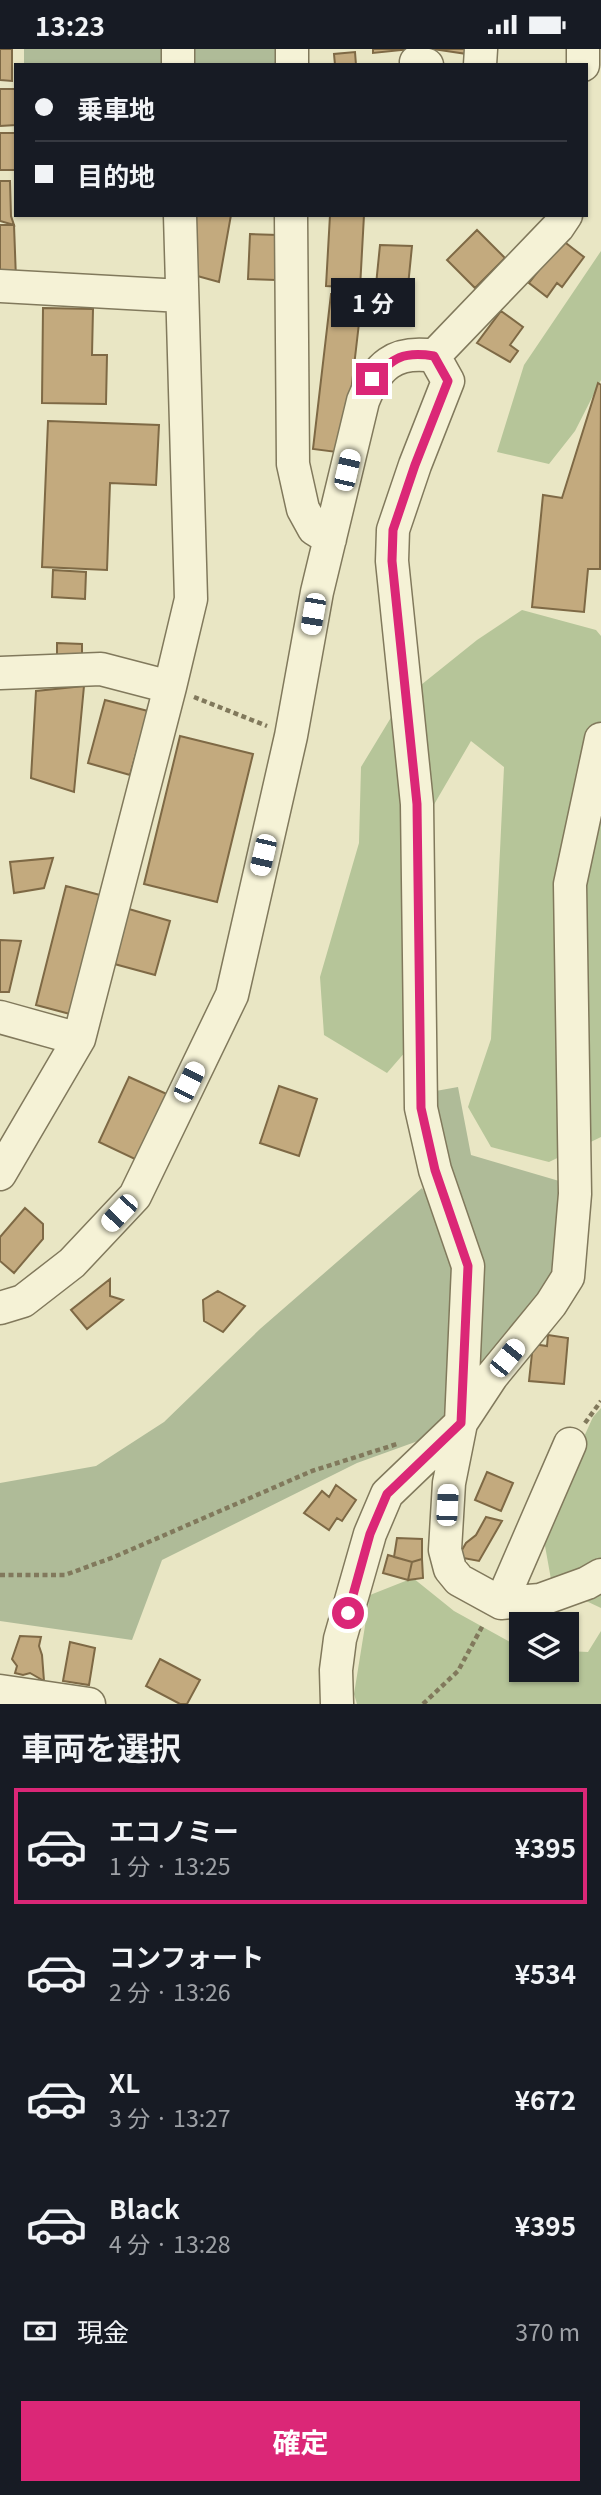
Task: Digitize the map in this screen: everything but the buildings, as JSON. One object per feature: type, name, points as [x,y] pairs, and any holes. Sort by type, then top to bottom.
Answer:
[{"type":"street","points":[[0,1174],[79,1039],[191,599],[180,217]]},
{"type":"street","points":[[291,217],[293,464],[303,509],[314,529],[330,539]]},
{"type":"street","points":[[434,356],[565,217]]},
{"type":"street","points":[[0,286],[182,296]]},
{"type":"street","points":[[0,1308],[23,1301],[72,1263],[135,1196],[232,995],[290,736],[317,592],[363,401],[372,379],[393,359],[419,354],[434,356]]},
{"type":"street","points":[[434,356],[448,381],[393,530],[392,561],[417,804],[421,1108],[435,1170],[468,1266],[461,1423],[449,1483],[445,1550],[450,1569],[459,1580],[498,1602],[540,1600],[601,1575]]},
{"type":"street","points":[[0,673],[101,669],[170,687]]},
{"type":"street","points":[[337,1704],[340,1639],[377,1513],[387,1494],[461,1423],[492,1376],[551,1304],[568,1277],[575,1194],[570,884],[601,739]]},
{"type":"street","points":[[0,1017],[79,1039]]},
{"type":"street","points":[[498,1602],[570,1444]]},
{"type":"street","points":[[0,1691],[89,1704]]},
{"type":"path","points":[[170,687],[290,736]]},
{"type":"path","points":[[0,1575],[65,1575],[114,1557],[312,1471],[399,1443]]},
{"type":"path","points":[[423,1704],[458,1671],[498,1602]]},
{"type":"green space","points":[[24,49],[165,49],[166,63],[24,63]]},
{"type":"green space","points":[[185,49],[282,49],[282,63],[186,63]]},
{"type":"green space","points":[[601,251],[601,380],[575,431],[549,464],[497,452],[524,365]]},
{"type":"green space","points":[[522,610],[596,630],[601,636],[601,1137],[549,1162],[491,1147],[468,1107],[491,1039],[504,767],[471,741],[432,808],[413,1043],[387,1073],[324,1035],[320,977],[359,843],[361,767],[401,701],[477,640]]},
{"type":"green space","points":[[458,1087],[471,1155],[566,1183],[562,1255],[523,1321],[487,1366],[468,1362],[453,1179],[430,1092]]},
{"type":"green space","points":[[422,1188],[449,1236],[460,1267],[454,1428],[357,1463],[162,1560],[132,1640],[0,1621],[0,1483],[96,1466],[164,1422],[260,1329]]},
{"type":"green space","points":[[601,1408],[601,1608],[552,1585],[542,1529],[593,1417]]},
{"type":"green space","points":[[413,1578],[454,1611],[509,1641],[509,1682],[579,1682],[579,1652],[588,1652],[601,1631],[601,1704],[357,1704],[354,1694],[370,1595]]},
{"type":"route","points":[[348,1613],[370,1534],[387,1494],[461,1423],[468,1266],[435,1170],[421,1108],[417,804],[392,561],[393,530],[448,381],[434,356],[419,354],[393,359],[372,379]]}]
